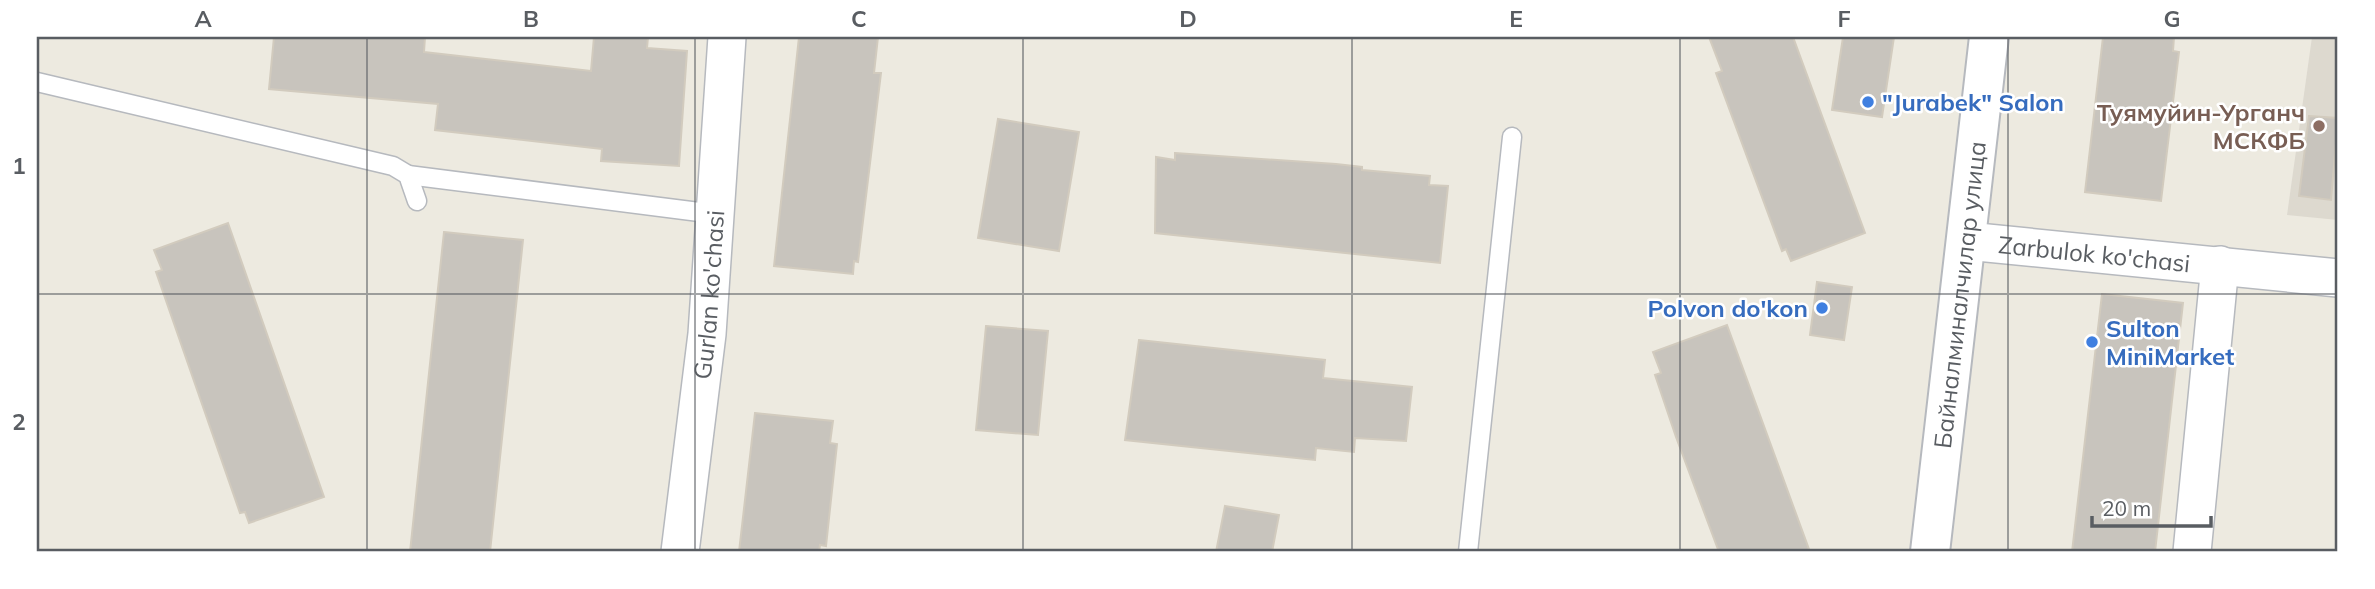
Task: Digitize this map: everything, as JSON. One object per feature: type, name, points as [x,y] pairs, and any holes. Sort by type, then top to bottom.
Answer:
[{"type":"street","name":"Gurlan ko'chasi","points":[[680,552],[707,334],[727,37]]},
{"type":"street","name":"Байналминалчилар улица","points":[[1930,552],[1989,37]]},
{"type":"street","name":"Zarbulok ko'chasi","points":[[1967,241],[2338,278]]},
{"type":"street","name":"Zarbulok ko'chasi","points":[[2192,552],[2220,265]]},
{"type":"lane","points":[[37,82],[393,166],[408,175],[715,214]]},
{"type":"lane","points":[[1468,552],[1512,137]]},
{"type":"lane","points":[[408,175],[417,201]]},
{"type":"shaded area","name":"Туямуйин-Урганч МСКФБ","points":[[2312,37],[2338,37],[2338,220],[2287,215]]},
{"type":"building","points":[[274,37],[425,37],[424,52],[591,71],[594,37],[648,37],[647,48],[687,51],[679,166],[601,161],[602,149],[435,130],[438,104],[269,89]]},
{"type":"building","points":[[799,37],[878,37],[874,73],[881,73],[858,262],[854,261],[853,274],[774,266]]},
{"type":"building","points":[[1709,37],[1793,37],[1865,233],[1791,261],[1786,249],[1782,251],[1716,73],[1722,71]]},
{"type":"building","points":[[1843,37],[1894,37],[1882,117],[1832,110]]},
{"type":"building","points":[[2103,37],[2174,37],[2173,51],[2179,52],[2161,201],[2085,192]]},
{"type":"building","points":[[2309,116],[2338,118],[2331,200],[2299,196]]},
{"type":"building","points":[[998,119],[1079,132],[1059,251],[978,238]]},
{"type":"building","points":[[1175,153],[1336,164],[1362,167],[1362,170],[1430,176],[1429,185],[1448,186],[1440,263],[1155,233],[1156,157],[1175,160]]},
{"type":"building","points":[[228,223],[324,497],[249,523],[245,512],[240,513],[156,272],[162,270],[154,250]]},
{"type":"building","points":[[444,232],[523,240],[490,552],[410,552]]},
{"type":"building","points":[[1817,282],[1852,287],[1844,340],[1810,335]]},
{"type":"building","points":[[2102,294],[2183,303],[2155,552],[2072,552]]},
{"type":"building","points":[[1727,325],[1810,552],[1719,552],[1676,437],[1655,375],[1661,373],[1653,352]]},
{"type":"building","points":[[986,326],[1048,331],[1038,435],[976,430]]},
{"type":"building","points":[[1139,340],[1325,360],[1323,378],[1412,387],[1406,441],[1355,438],[1354,452],[1316,448],[1315,460],[1125,440]]},
{"type":"building","points":[[755,413],[833,421],[830,443],[837,444],[826,546],[820,545],[819,552],[739,552]]},
{"type":"building","points":[[1225,506],[1279,515],[1272,552],[1216,552]]},
{"type":"place","name":"\"Jurabek\" Salon","points":[[1868,102]]},
{"type":"place","name":"Туямуйин-Урганч МСКФБ","points":[[2319,126]]},
{"type":"place","name":"Polvon do'kon","points":[[1822,308]]},
{"type":"place","name":"Sulton MiniMarket","points":[[2092,342]]}]
